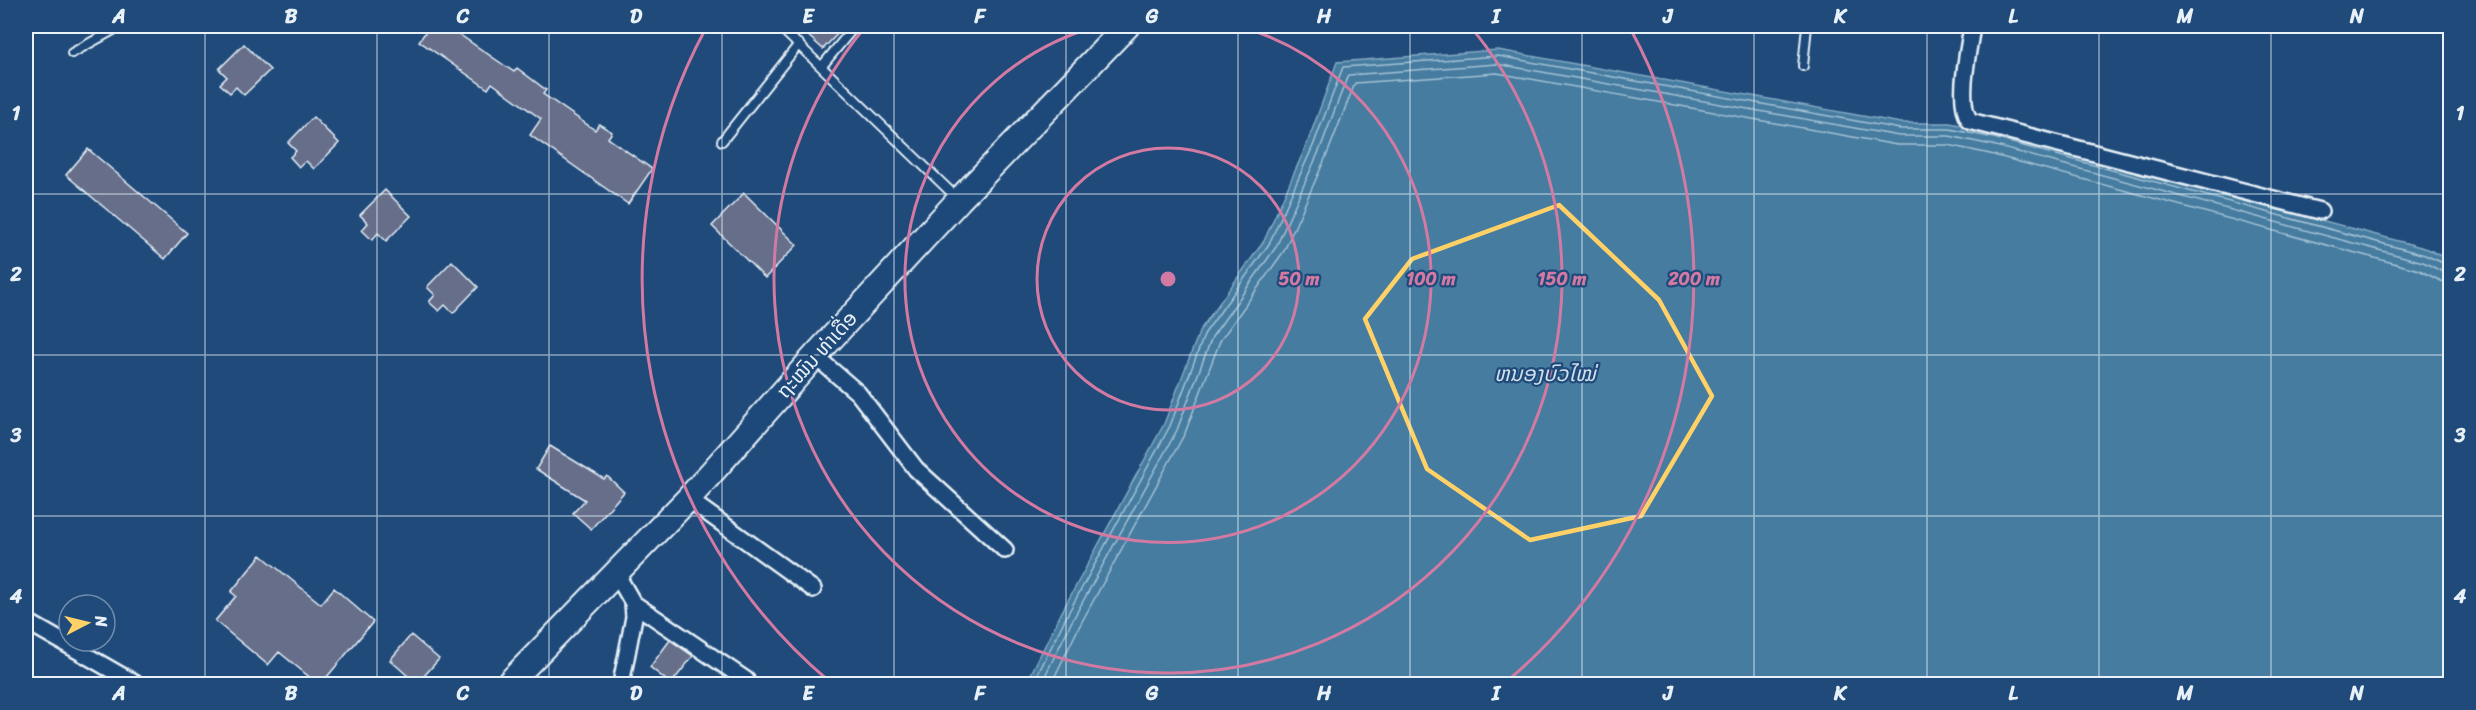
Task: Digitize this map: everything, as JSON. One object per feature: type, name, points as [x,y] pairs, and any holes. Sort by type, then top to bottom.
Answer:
[{"type":"main road","name":"ຖະໝົນ ທ່າເດື່ອ","points":[[508,684],[688,500],[815,356],[959,200],[1127,26]]},
{"type":"street","points":[[1972,26],[1963,97],[1965,114],[1970,121],[2320,211]]},
{"type":"street","points":[[815,356],[858,393],[916,469],[1005,550]]},
{"type":"street","points":[[688,500],[813,589]]},
{"type":"street","points":[[616,574],[633,603],[746,680]]},
{"type":"street","points":[[621,684],[633,617],[633,603]]},
{"type":"street","points":[[26,621],[136,684]]},
{"type":"lane","points":[[779,26],[959,200]]},
{"type":"lane","points":[[822,66],[855,26]]},
{"type":"lane","points":[[1803,66],[1807,26]]},
{"type":"lane","points":[[72,53],[117,28]]},
{"type":"lane","points":[[722,141],[799,44]]},
{"type":"highlighted area","points":[[1559,205],[1659,300],[1712,396],[1641,516],[1530,540],[1427,469],[1365,319],[1412,259]]},
{"type":"water","name":"ຫນອງບົວໄໝ່","points":[[1498,50],[1901,123],[1950,123],[1995,132],[2428,249],[2450,261],[2450,684],[1026,684],[1059,617],[1164,424],[1200,330],[1264,241],[1307,144],[1337,62]]},
{"type":"building","points":[[430,26],[447,26],[514,72],[517,68],[546,90],[543,94],[595,130],[599,124],[612,132],[608,138],[652,169],[628,204],[530,135],[541,119],[492,83],[488,89],[419,41]]},
{"type":"building","points":[[812,26],[845,26],[823,49],[805,33]]},
{"type":"building","points":[[244,44],[270,70],[244,95],[236,87],[230,93],[220,84],[227,77],[219,69]]},
{"type":"building","points":[[313,117],[339,143],[314,169],[306,161],[299,167],[290,157],[296,151],[288,143]]},
{"type":"building","points":[[88,149],[187,233],[165,259],[66,175]]},
{"type":"building","points":[[385,190],[411,216],[386,241],[378,233],[372,240],[362,230],[368,223],[360,215]]},
{"type":"building","points":[[744,193],[797,245],[765,278],[712,226]]},
{"type":"building","points":[[452,261],[478,287],[453,313],[445,305],[439,311],[429,302],[435,295],[427,287]]},
{"type":"building","points":[[550,446],[604,479],[607,476],[624,492],[591,529],[573,513],[585,500],[536,469]]},
{"type":"building","points":[[261,555],[321,604],[334,588],[373,622],[321,684],[318,684],[279,652],[268,665],[215,621],[236,596],[231,592]]},
{"type":"building","points":[[411,635],[439,659],[417,684],[390,660]]},
{"type":"building","points":[[670,640],[693,656],[671,684],[650,667]]}]
